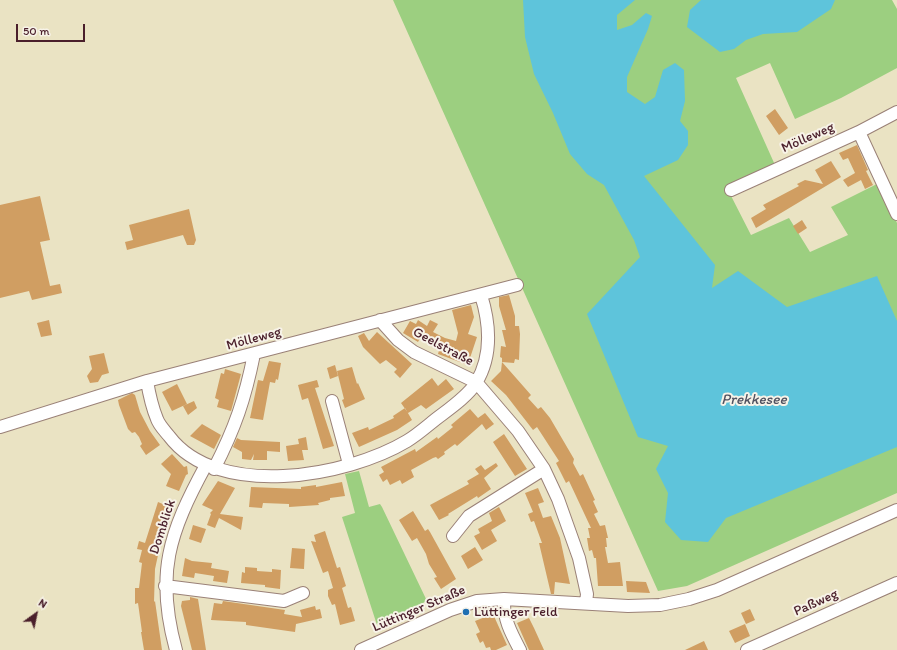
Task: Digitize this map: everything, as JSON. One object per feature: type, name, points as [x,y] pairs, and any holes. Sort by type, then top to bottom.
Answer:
[{"type":"street","name":"Mölleweg","points":[[730,190],[859,132],[897,112]]},
{"type":"street","points":[[859,132],[897,214]]},
{"type":"street","name":"Mölleweg","points":[[0,427],[147,381],[517,285]]},
{"type":"street","points":[[147,381],[157,420],[174,442],[186,453],[210,467],[239,474],[279,477],[322,471],[379,454],[406,441],[448,411],[476,382],[487,355],[489,333],[487,314],[481,295]]},
{"type":"street","name":"Geelstraße","points":[[380,320],[393,335],[414,352],[476,382]]},
{"type":"street","name":"Domblick","points":[[176,650],[172,634],[165,586],[170,546],[179,518],[238,419],[247,390],[254,354]]},
{"type":"street","points":[[476,382],[518,431],[544,469],[558,499],[574,544],[587,594],[586,603]]},
{"type":"street","points":[[332,401],[349,464]]},
{"type":"street","points":[[453,536],[469,516],[544,469]]},
{"type":"street","name":"Lüttinger Straße","points":[[361,650],[478,601],[504,599],[628,606],[660,605],[689,599],[717,590],[897,510]]},
{"type":"street","name":"Paßweg","points":[[747,650],[897,583]]},
{"type":"street","points":[[165,586],[284,601],[303,592]]},
{"type":"street","points":[[504,599],[504,610],[507,621],[520,650]]},
{"type":"green space","points":[[393,0],[892,0],[897,9],[897,68],[841,98],[795,119],[770,63],[736,78],[775,165],[727,188],[751,235],[789,218],[810,252],[848,235],[831,207],[879,183],[897,223],[897,493],[687,586],[658,591]]},
{"type":"green space","points":[[359,471],[369,507],[380,504],[382,507],[427,601],[377,625],[342,517],[355,513],[345,474]]},
{"type":"water","name":"Prekkesee","points":[[523,0],[635,0],[617,15],[617,30],[632,25],[646,13],[652,16],[648,29],[627,77],[627,92],[645,104],[655,97],[663,70],[675,63],[684,70],[685,101],[680,121],[688,131],[688,145],[678,160],[644,176],[715,265],[712,288],[738,271],[787,307],[877,276],[897,321],[897,447],[726,518],[708,542],[681,540],[665,522],[668,493],[656,469],[668,446],[638,437],[587,314],[640,257],[634,240],[604,185],[587,174],[570,154],[553,113],[534,74],[525,37]]},
{"type":"water","points":[[701,0],[835,0],[831,9],[797,32],[763,34],[746,40],[734,49],[720,52],[687,27],[690,10]]},
{"type":"building","points":[[775,109],[788,128],[779,135],[766,116]]},
{"type":"building","points":[[857,145],[868,170],[866,171],[873,185],[865,189],[861,180],[848,187],[843,180],[855,173],[848,158],[843,160],[839,153]]},
{"type":"building","points":[[831,161],[841,177],[756,228],[751,218],[766,209],[763,205],[799,186],[797,184],[805,180],[823,184],[815,170]]},
{"type":"building","points":[[40,196],[50,240],[40,242],[50,286],[60,284],[62,293],[32,300],[29,291],[0,298],[0,205]]},
{"type":"building","points":[[189,209],[196,240],[194,245],[187,245],[183,235],[127,250],[125,242],[133,240],[129,225]]},
{"type":"building","points":[[802,220],[807,228],[798,234],[793,226]]},
{"type":"building","points":[[509,295],[515,316],[515,326],[519,326],[520,334],[519,360],[515,359],[514,363],[502,362],[502,358],[500,357],[501,346],[506,347],[502,330],[506,330],[499,306],[499,297]]},
{"type":"building","points":[[471,305],[474,317],[468,334],[477,337],[470,358],[465,364],[438,354],[440,347],[421,336],[418,342],[403,333],[410,321],[416,324],[418,320],[427,326],[430,320],[438,324],[433,332],[445,338],[456,341],[458,333],[452,310]]},
{"type":"building","points":[[49,320],[52,335],[41,337],[37,323]]},
{"type":"building","points":[[377,332],[412,364],[400,378],[394,372],[397,369],[386,360],[380,364],[363,347],[358,336],[364,333],[369,341]]},
{"type":"building","points":[[104,353],[109,373],[102,375],[98,382],[90,383],[87,376],[92,369],[89,356]]},
{"type":"building","points":[[269,361],[281,363],[278,380],[276,379],[275,383],[270,382],[263,420],[250,418],[258,380],[263,381]]},
{"type":"building","points":[[502,362],[531,395],[528,398],[538,409],[541,407],[550,418],[574,459],[573,463],[580,476],[583,474],[595,500],[593,501],[598,512],[594,514],[600,526],[605,525],[608,538],[606,538],[607,547],[605,547],[608,563],[620,562],[623,586],[598,586],[596,558],[594,558],[592,550],[589,551],[587,538],[590,538],[588,528],[591,528],[569,481],[566,483],[556,463],[559,461],[537,427],[533,430],[506,395],[491,381],[501,371]]},
{"type":"building","points":[[335,365],[338,376],[330,379],[327,368]]},
{"type":"building","points":[[352,367],[357,384],[358,383],[365,399],[345,408],[342,400],[344,399],[337,371]]},
{"type":"building","points":[[225,369],[241,374],[231,411],[217,407],[219,400],[215,398],[221,373],[224,374]]},
{"type":"building","points":[[432,378],[438,386],[446,379],[454,389],[426,409],[421,405],[408,413],[401,403]]},
{"type":"building","points":[[317,380],[319,387],[315,388],[334,446],[323,449],[308,398],[302,400],[298,385]]},
{"type":"building","points":[[177,384],[187,404],[172,411],[162,392]]},
{"type":"building","points":[[132,393],[135,395],[140,412],[150,431],[160,445],[146,455],[140,446],[142,444],[139,437],[135,432],[132,433],[128,429],[119,405],[118,400]]},
{"type":"building","points":[[194,401],[197,408],[188,415],[183,406]]},
{"type":"building","points":[[405,408],[412,420],[397,430],[359,447],[352,433],[368,427],[369,430],[394,418],[393,416]]},
{"type":"building","points":[[470,409],[478,418],[485,413],[494,424],[486,430],[482,424],[457,446],[455,444],[444,452],[445,454],[438,459],[436,457],[433,458],[411,470],[414,477],[402,484],[400,480],[390,485],[387,479],[383,482],[379,475],[384,472],[381,467],[415,449],[416,452],[437,437],[438,439],[453,427],[451,425]]},
{"type":"building","points":[[202,424],[221,435],[214,449],[190,436]]},
{"type":"building","points":[[504,434],[527,469],[515,476],[493,442]]},
{"type":"building","points":[[306,437],[308,450],[302,450],[304,460],[288,461],[286,446],[299,444],[298,439]]},
{"type":"building","points":[[237,438],[241,440],[280,442],[280,452],[267,451],[267,460],[253,460],[254,454],[251,460],[242,459],[242,452],[233,447]]},
{"type":"building","points":[[172,454],[184,467],[187,466],[188,474],[186,475],[179,491],[166,486],[171,474],[161,464]]},
{"type":"building","points":[[496,463],[498,466],[484,478],[491,489],[439,520],[430,505],[469,484],[467,481],[479,474],[475,469],[481,465],[485,470]]},
{"type":"building","points":[[218,481],[235,488],[220,514],[243,517],[241,530],[219,518],[215,528],[207,525],[211,514],[210,513],[213,510],[202,505]]},
{"type":"building","points":[[342,482],[345,496],[330,498],[330,500],[318,503],[319,505],[289,507],[289,504],[263,503],[262,508],[249,507],[251,487],[301,489],[301,487],[316,485],[316,487]]},
{"type":"building","points":[[538,488],[544,502],[538,504],[543,518],[551,516],[560,538],[570,584],[555,582],[554,594],[551,594],[539,543],[542,543],[534,521],[531,522],[528,514],[533,512],[525,493]]},
{"type":"building","points":[[158,502],[172,508],[168,519],[166,518],[155,569],[154,602],[155,601],[162,650],[144,650],[138,603],[135,604],[135,588],[139,588],[142,563],[139,562],[142,550],[137,549],[139,541],[145,543]]},
{"type":"building","points":[[499,507],[506,521],[491,530],[497,541],[482,550],[474,536],[480,533],[478,529],[492,521],[489,513]]},
{"type":"building","points":[[413,511],[425,531],[428,529],[430,532],[456,579],[441,589],[434,578],[437,577],[417,538],[412,541],[399,520]]},
{"type":"building","points":[[193,525],[206,529],[201,543],[189,539]]},
{"type":"building","points":[[325,531],[337,568],[340,567],[346,586],[342,588],[348,608],[351,607],[355,621],[340,625],[335,604],[332,605],[328,596],[328,590],[333,588],[328,571],[323,573],[311,541],[316,542],[314,535]]},
{"type":"building","points":[[475,547],[483,560],[468,569],[461,556]]},
{"type":"building","points":[[292,548],[305,549],[304,569],[290,568]]},
{"type":"building","points":[[185,558],[192,561],[212,563],[211,568],[229,571],[227,583],[213,581],[214,576],[195,573],[194,578],[182,576]]},
{"type":"building","points":[[245,567],[257,568],[257,571],[272,572],[272,569],[281,570],[280,589],[265,587],[265,585],[241,583],[242,572],[245,573]]},
{"type":"building","points":[[626,581],[646,582],[650,593],[627,592]]},
{"type":"building","points":[[190,597],[198,599],[206,650],[192,650],[181,606],[182,601],[190,600]]},
{"type":"building","points":[[223,601],[285,610],[284,614],[302,617],[300,610],[315,606],[316,610],[320,609],[322,618],[296,624],[295,632],[246,625],[246,622],[211,620],[214,603],[222,604]]},
{"type":"building","points":[[750,609],[755,620],[746,624],[741,613]]},
{"type":"building","points":[[493,614],[507,645],[496,650],[491,650],[490,647],[486,648],[483,641],[480,643],[476,634],[480,632],[475,621]]},
{"type":"building","points":[[529,618],[544,650],[529,650],[517,623]]},
{"type":"building","points":[[745,624],[750,636],[735,643],[729,631]]},
{"type":"building","points":[[704,641],[708,650],[685,650]]},
{"type":"place","name":"Lüttinger Feld","points":[[466,612]]}]
